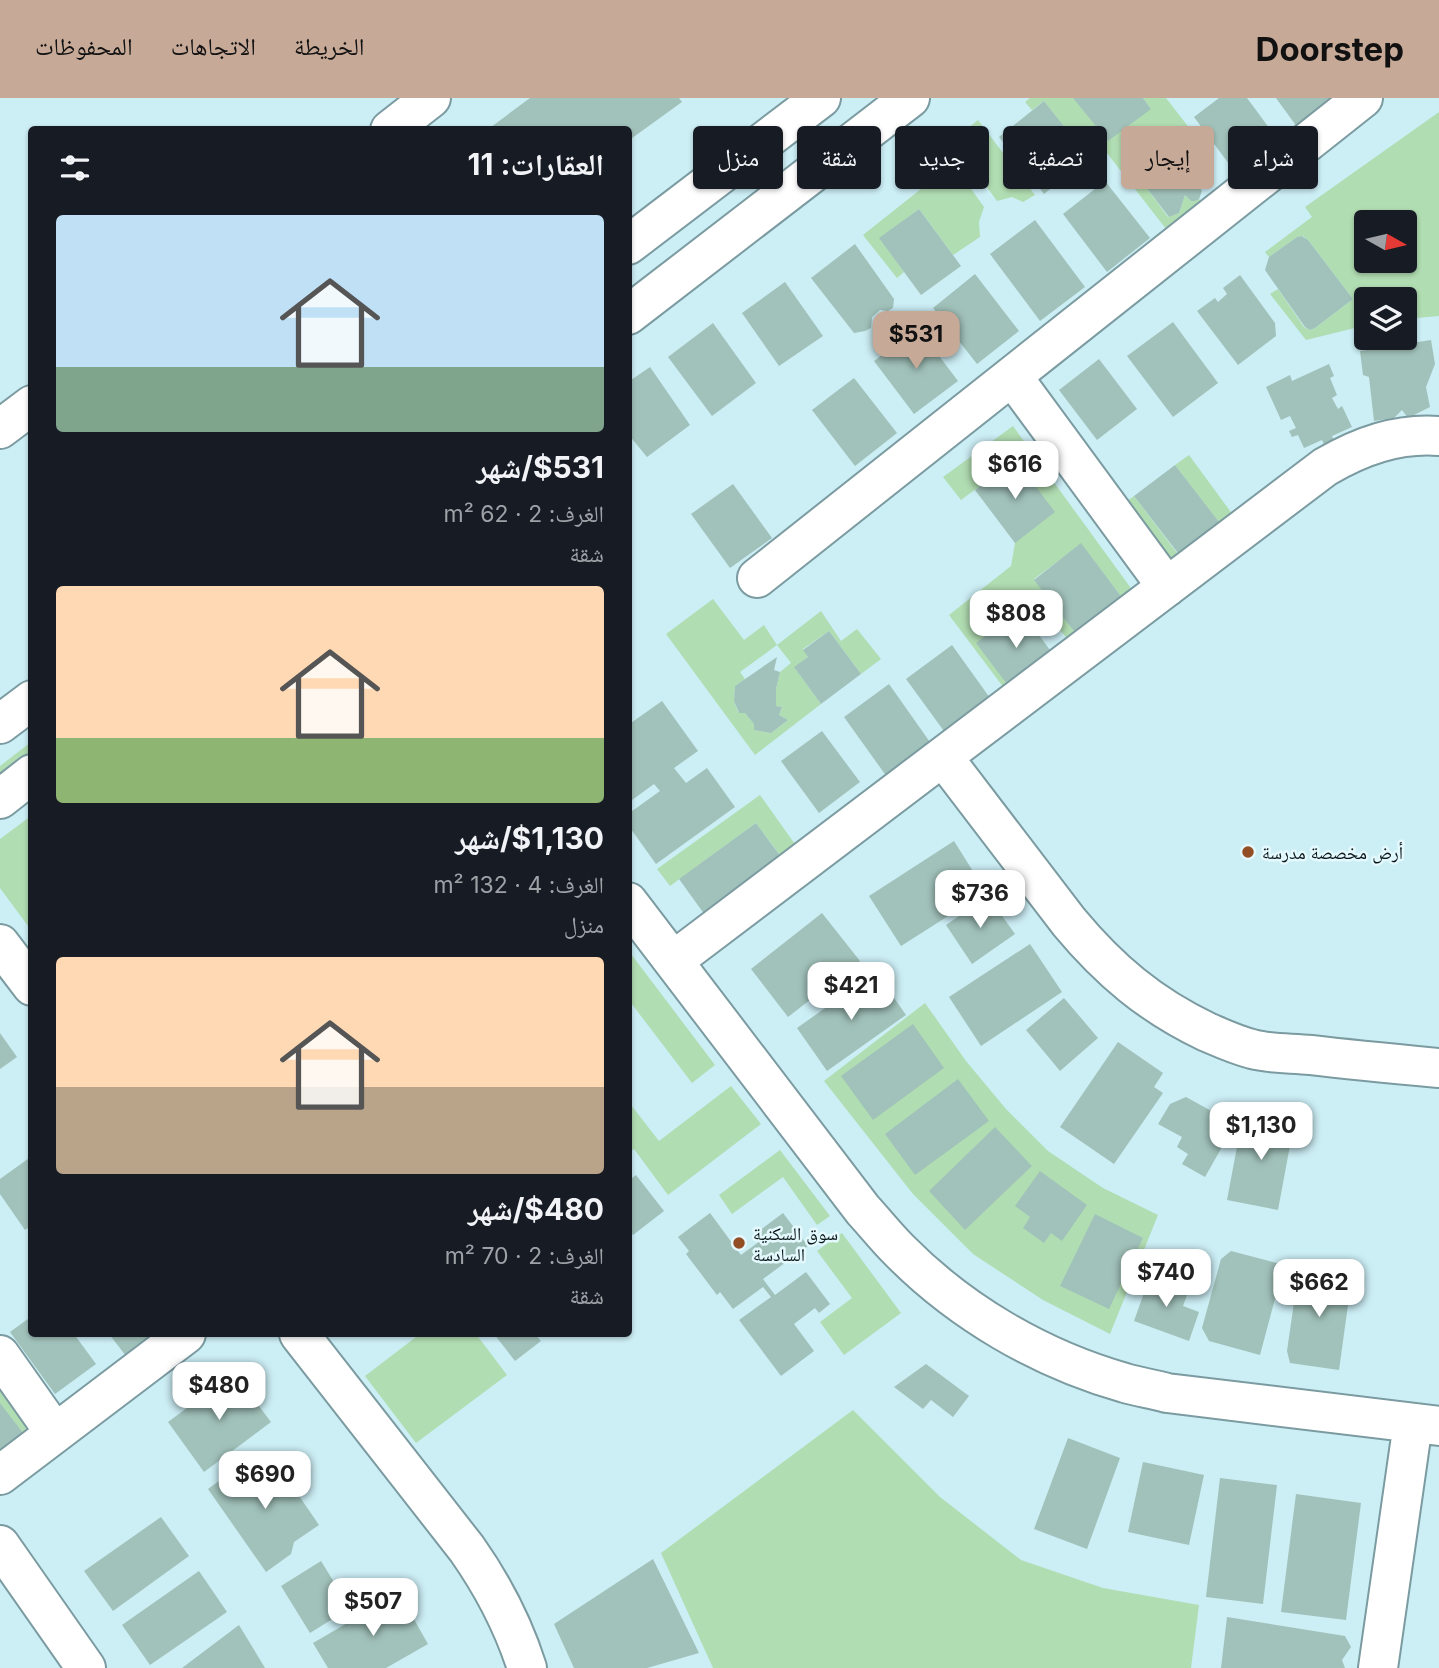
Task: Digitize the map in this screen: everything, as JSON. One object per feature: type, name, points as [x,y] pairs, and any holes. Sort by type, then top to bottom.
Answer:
[{"type":"street","points":[[395,126],[432,98]]},
{"type":"street","points":[[632,242],[821,98]]},
{"type":"street","points":[[632,312],[909,98]]},
{"type":"street","points":[[757,578],[1363,98]]},
{"type":"street","points":[[1012,376],[1167,587]]},
{"type":"street","points":[[0,429],[28,408]]},
{"type":"street","points":[[673,961],[1325,467],[1372,444],[1397,438],[1439,436]]},
{"type":"street","points":[[0,724],[28,703]]},
{"type":"street","points":[[943,757],[1089,946],[1135,989],[1162,1008],[1211,1034],[1252,1049],[1439,1068]]},
{"type":"street","points":[[0,799],[28,777]]},
{"type":"street","points":[[632,907],[863,1210],[899,1250],[942,1288],[1004,1332],[1083,1369],[1124,1383],[1167,1393],[1426,1424],[1378,1668]]},
{"type":"street","points":[[0,944],[28,981]]},
{"type":"street","points":[[0,1475],[182,1337]]},
{"type":"street","points":[[301,1337],[488,1579],[506,1612],[527,1668]]},
{"type":"street","points":[[0,1355],[55,1433]]},
{"type":"street","points":[[0,1545],[86,1668]]},
{"type":"green space","points":[[1030,98],[1073,98],[1151,109],[1143,98],[1166,98],[1188,126],[1121,126],[1121,171],[1107,153],[1107,126],[1063,126],[1044,101],[1032,110],[1025,102]]},
{"type":"green space","points":[[1439,112],[1439,316],[1417,318],[1417,287],[1354,287],[1354,328],[1306,340],[1270,294],[1278,289],[1304,327],[1310,330],[1353,299],[1303,236],[1297,237],[1269,257],[1265,252],[1312,217],[1305,207]]},
{"type":"green space","points":[[978,120],[983,126],[970,126]]},
{"type":"green space","points":[[989,134],[1003,153],[1003,189],[1030,189],[1035,195],[1023,202],[1012,197],[997,201],[988,189]]},
{"type":"green space","points":[[921,189],[971,189],[984,207],[979,222],[980,237],[953,255],[919,209],[880,238],[904,272],[897,278],[863,235]]},
{"type":"green space","points":[[1135,189],[1148,189],[1168,217],[1179,213],[1185,195],[1191,201],[1199,199],[1206,207],[1170,234]]},
{"type":"green space","points":[[1013,426],[1133,591],[1123,599],[1081,544],[1034,579],[1077,635],[1069,641],[1048,615],[1033,628],[1012,608],[1004,615],[1007,620],[1013,692],[1010,696],[949,615],[1011,566],[1015,543],[1015,460],[961,500],[943,477]]},
{"type":"green space","points":[[1189,455],[1244,530],[1182,579],[1126,502],[1134,496],[1180,557],[1221,526],[1175,465]]},
{"type":"green space","points":[[713,599],[744,640],[764,625],[777,645],[821,611],[841,641],[857,629],[881,659],[861,674],[829,631],[803,649],[808,657],[795,668],[821,704],[755,755],[666,634]],"holes":[[[777,645],[791,663],[780,672],[776,689],[776,706],[782,707],[779,715],[788,720],[771,733],[754,730],[754,724],[745,713],[738,712],[734,701],[735,686],[745,679],[740,672]]]},
{"type":"green space","points":[[28,744],[28,760],[0,782],[0,766]]},
{"type":"green space","points":[[760,795],[797,847],[782,858],[756,823],[670,886],[657,869]]},
{"type":"green space","points":[[28,818],[28,926],[0,888],[0,839]]},
{"type":"green space","points":[[632,955],[715,1065],[692,1083],[632,1004]]},
{"type":"green space","points":[[925,1003],[966,1061],[1006,1109],[1048,1151],[1103,1188],[1158,1215],[1110,1334],[1043,1300],[973,1254],[913,1194],[824,1081]]},
{"type":"green space","points":[[731,1086],[761,1124],[668,1195],[634,1149],[632,1150],[632,1106],[659,1141]]},
{"type":"green space","points":[[780,1150],[830,1216],[817,1225],[783,1177],[732,1214],[719,1195]]},
{"type":"green space","points":[[842,1233],[901,1313],[844,1355],[820,1322],[852,1298],[817,1251]]},
{"type":"green space","points":[[416,1337],[478,1337],[507,1375],[416,1443],[365,1376]]},
{"type":"green space","points":[[0,1382],[41,1436],[0,1467]]},
{"type":"green space","points":[[853,1410],[940,1497],[1021,1560],[1103,1588],[1199,1605],[1191,1668],[713,1668],[661,1553]]},
{"type":"building","points":[[530,98],[679,98],[682,102],[632,138],[632,126],[492,126]]},
{"type":"building","points":[[1073,98],[1143,98],[1151,109],[1128,126],[1121,126],[1121,131],[1108,141],[1107,126],[1096,126]]},
{"type":"building","points":[[1219,98],[1247,98],[1268,126],[1228,126],[1228,163],[1214,144],[1214,126],[1201,126],[1194,117]]},
{"type":"building","points":[[1276,98],[1339,98],[1306,126],[1296,126]]},
{"type":"building","points":[[1044,101],[1064,126],[1013,126]]},
{"type":"building","points":[[1107,184],[1150,238],[1107,272],[1063,214],[1095,189],[1107,189]]},
{"type":"building","points":[[1148,189],[1201,189],[1199,199],[1191,201],[1185,195],[1179,213],[1169,217]]},
{"type":"building","points":[[919,209],[961,266],[921,295],[879,238]]},
{"type":"building","points":[[1035,220],[1085,287],[1040,321],[990,254]]},
{"type":"building","points":[[1302,236],[1308,240],[1353,299],[1310,330],[1305,327],[1265,270],[1269,257]]},
{"type":"building","points":[[855,244],[894,299],[893,308],[888,311],[880,310],[872,317],[871,328],[854,333],[811,278]]},
{"type":"building","points":[[975,274],[1019,331],[977,364],[933,308]]},
{"type":"building","points":[[1240,275],[1275,323],[1276,336],[1238,365],[1197,311],[1215,298],[1218,302],[1227,294],[1223,288]]},
{"type":"building","points":[[785,282],[823,336],[779,366],[742,313]]},
{"type":"building","points":[[1173,322],[1218,383],[1173,417],[1127,356]]},
{"type":"building","points":[[713,323],[756,383],[712,416],[668,357]]},
{"type":"building","points":[[918,328],[958,381],[914,414],[874,361]]},
{"type":"building","points":[[1431,340],[1435,364],[1426,387],[1430,407],[1408,418],[1402,410],[1394,418],[1374,421],[1369,377],[1363,375],[1360,351],[1417,350],[1417,342]]},
{"type":"building","points":[[1099,359],[1137,409],[1097,440],[1059,390]]},
{"type":"building","points":[[1329,364],[1334,376],[1330,378],[1337,395],[1332,398],[1338,409],[1342,406],[1352,427],[1332,436],[1335,443],[1325,447],[1322,440],[1304,448],[1298,435],[1292,437],[1289,431],[1296,428],[1290,416],[1281,420],[1266,387],[1290,375],[1292,381]]},
{"type":"building","points":[[650,367],[690,425],[647,457],[632,439],[632,379]]},
{"type":"building","points":[[854,378],[897,433],[855,466],[812,410]]},
{"type":"building","points":[[1015,459],[1055,512],[1015,543],[975,490]]},
{"type":"building","points":[[1175,465],[1222,526],[1181,557],[1134,496]]},
{"type":"building","points":[[733,484],[772,538],[730,568],[691,514]]},
{"type":"building","points":[[1081,543],[1123,599],[1077,635],[1034,580]]},
{"type":"building","points":[[1012,608],[1020,609],[1055,657],[1013,692],[976,643],[1007,620],[1004,615]]},
{"type":"building","points":[[829,631],[861,674],[821,704],[794,667],[808,657],[803,650]]},
{"type":"building","points":[[952,645],[995,705],[949,738],[906,679]]},
{"type":"building","points":[[777,657],[774,670],[780,672],[776,706],[782,707],[779,715],[788,720],[771,733],[754,730],[754,724],[745,713],[739,713],[734,701],[735,686]]},
{"type":"building","points":[[889,684],[932,745],[887,777],[844,717]]},
{"type":"building","points":[[662,701],[698,751],[674,768],[686,783],[707,768],[735,807],[656,864],[632,831],[632,811],[660,791],[654,784],[632,800],[632,722]]},
{"type":"building","points":[[822,731],[860,782],[819,813],[781,761]]},
{"type":"building","points":[[756,823],[787,865],[710,922],[679,879]]},
{"type":"building","points":[[954,841],[986,892],[901,946],[869,896]]},
{"type":"building","points":[[988,896],[1015,934],[972,964],[946,925]]},
{"type":"building","points":[[822,913],[860,961],[788,1017],[751,969]]},
{"type":"building","points":[[1030,944],[1062,992],[981,1046],[949,997]]},
{"type":"building","points":[[876,972],[906,1015],[827,1071],[797,1028]]},
{"type":"building","points":[[1064,998],[1098,1038],[1060,1071],[1026,1030]]},
{"type":"building","points":[[913,1024],[944,1068],[873,1120],[841,1076]]},
{"type":"building","points":[[0,1033],[17,1057],[0,1069]]},
{"type":"building","points":[[1118,1042],[1163,1073],[1154,1087],[1163,1093],[1114,1164],[1060,1127]]},
{"type":"building","points":[[958,1079],[989,1121],[915,1175],[885,1134]]},
{"type":"building","points":[[1186,1097],[1235,1124],[1205,1177],[1182,1164],[1188,1154],[1177,1147],[1182,1137],[1158,1124],[1170,1104]]},
{"type":"building","points":[[1243,1115],[1294,1124],[1278,1210],[1227,1200]]},
{"type":"building","points":[[995,1127],[1032,1166],[965,1230],[929,1191]]},
{"type":"building","points":[[28,1159],[28,1228],[25,1230],[0,1194],[0,1179]]},
{"type":"building","points":[[1040,1171],[1087,1205],[1062,1241],[1051,1233],[1044,1243],[1023,1228],[1030,1217],[1015,1206]]},
{"type":"building","points":[[636,1175],[664,1211],[633,1235],[632,1234],[632,1178]]},
{"type":"building","points":[[710,1213],[741,1255],[760,1241],[755,1234],[783,1213],[808,1246],[763,1279],[775,1295],[806,1272],[830,1304],[819,1313],[815,1308],[794,1324],[814,1351],[781,1376],[739,1320],[771,1297],[763,1287],[733,1309],[720,1292],[717,1295],[686,1254],[689,1251],[678,1237]]},
{"type":"building","points":[[1095,1214],[1143,1238],[1109,1309],[1060,1286]]},
{"type":"building","points":[[1231,1251],[1284,1265],[1260,1355],[1209,1341],[1202,1328],[1221,1259]]},
{"type":"building","points":[[1299,1268],[1352,1276],[1339,1370],[1290,1363],[1287,1351]]},
{"type":"building","points":[[1151,1273],[1175,1282],[1172,1290],[1187,1295],[1183,1306],[1199,1312],[1189,1341],[1134,1321]]},
{"type":"building","points":[[28,1319],[28,1337],[76,1337],[96,1364],[55,1394],[10,1332]]},
{"type":"building","points":[[111,1337],[151,1337],[126,1356]]},
{"type":"building","points":[[496,1337],[538,1337],[541,1341],[515,1361]]},
{"type":"building","points":[[926,1364],[969,1396],[953,1417],[931,1400],[923,1409],[894,1387]]},
{"type":"building","points":[[234,1373],[271,1422],[204,1472],[168,1422]]},
{"type":"building","points":[[0,1403],[23,1433],[0,1451]]},
{"type":"building","points":[[1068,1438],[1120,1458],[1087,1549],[1034,1529]]},
{"type":"building","points":[[271,1455],[319,1525],[294,1542],[291,1554],[266,1572],[208,1489],[231,1472],[242,1475]]},
{"type":"building","points":[[1143,1462],[1204,1475],[1189,1545],[1128,1532]]},
{"type":"building","points":[[1220,1478],[1277,1485],[1263,1604],[1206,1597]]},
{"type":"building","points":[[1296,1494],[1361,1503],[1346,1620],[1281,1612]]},
{"type":"building","points":[[161,1517],[189,1556],[113,1611],[84,1571]]},
{"type":"building","points":[[653,1559],[699,1653],[647,1668],[574,1668],[554,1624]]},
{"type":"building","points":[[321,1561],[350,1608],[310,1633],[281,1586]]},
{"type":"building","points":[[199,1571],[227,1612],[150,1665],[122,1625]]},
{"type":"building","points":[[399,1593],[428,1644],[386,1668],[328,1668],[313,1643]]},
{"type":"building","points":[[1227,1617],[1345,1636],[1351,1647],[1342,1660],[1345,1668],[1221,1668]]},
{"type":"building","points":[[239,1625],[265,1668],[182,1668]]},
{"type":"place","name":"أرض مخصصة مدرسة","points":[[1248,852]]},
{"type":"place","name":"سوق السكنية السادسة","points":[[739,1243]]}]
